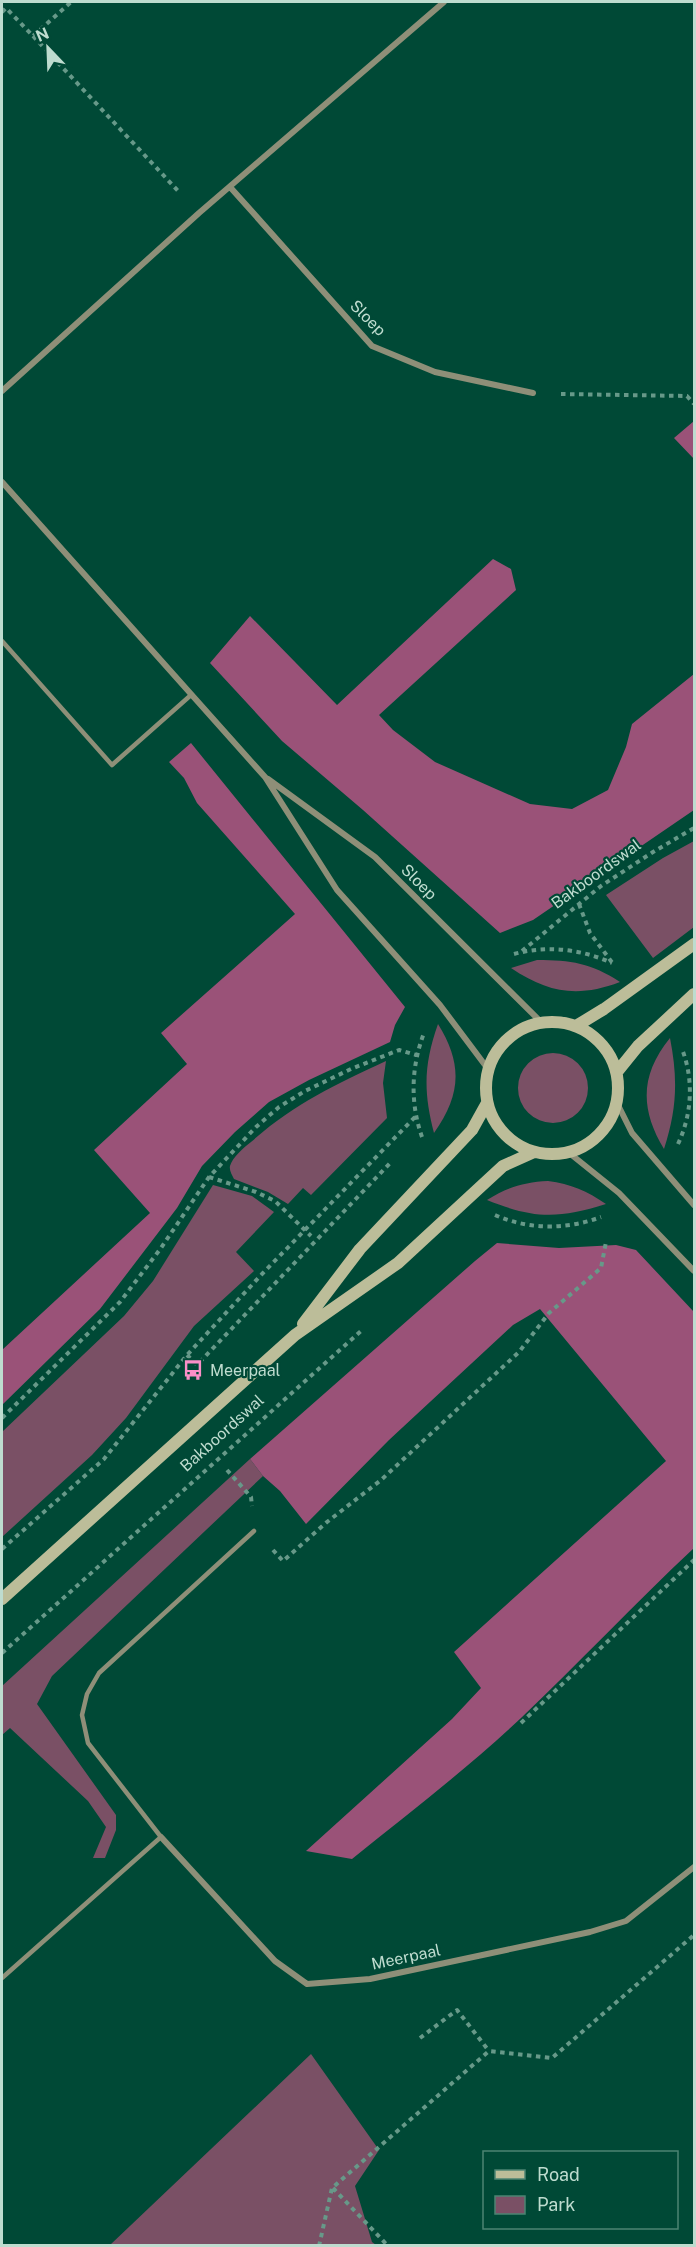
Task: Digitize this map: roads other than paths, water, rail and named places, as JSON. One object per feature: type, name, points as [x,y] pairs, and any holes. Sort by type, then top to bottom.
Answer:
[{"type":"main road","points":[[576,1026],[604,1009],[694,944]]},
{"type":"main road","points":[[617,1072],[638,1046],[694,994]]},
{"type":"main road","points":[[541,1022],[559,1022],[576,1026],[588,1031],[607,1049],[617,1072],[617,1103],[605,1129],[582,1147],[557,1154],[534,1152],[521,1147],[499,1128],[487,1103],[488,1069],[496,1052],[508,1038],[524,1028],[541,1022]]},
{"type":"main road","name":"Bakboordswal","points":[[295,1335],[360,1249],[472,1130],[487,1103]]},
{"type":"main road","name":"Bakboordswal","points":[[2,1599],[295,1335],[398,1263],[503,1166],[534,1152]]},
{"type":"street","points":[[2,391],[199,213],[444,2]]},
{"type":"street","name":"Sloep","points":[[230,187],[372,346],[435,372],[533,393]]},
{"type":"street","name":"Sloep","points":[[2,482],[265,777],[337,890],[440,1005],[488,1069]]},
{"type":"street","name":"Sloep","points":[[265,777],[375,857],[541,1022]]},
{"type":"street","points":[[617,1103],[632,1133],[694,1205]]},
{"type":"street","points":[[568,1152],[619,1192],[694,1271]]},
{"type":"street","name":"Meerpaal","points":[[161,1837],[275,1961],[307,1984],[370,1979],[590,1932],[626,1920],[694,1867]]},
{"type":"lane","points":[[2,641],[112,765],[191,695]]},
{"type":"lane","name":"Meerpaal","points":[[161,1837],[88,1743],[82,1715],[87,1694],[99,1673],[254,1531]]},
{"type":"lane","points":[[2,1978],[161,1837]]},
{"type":"place","name":"Meerpaal","points":[[193,1370]]}]
